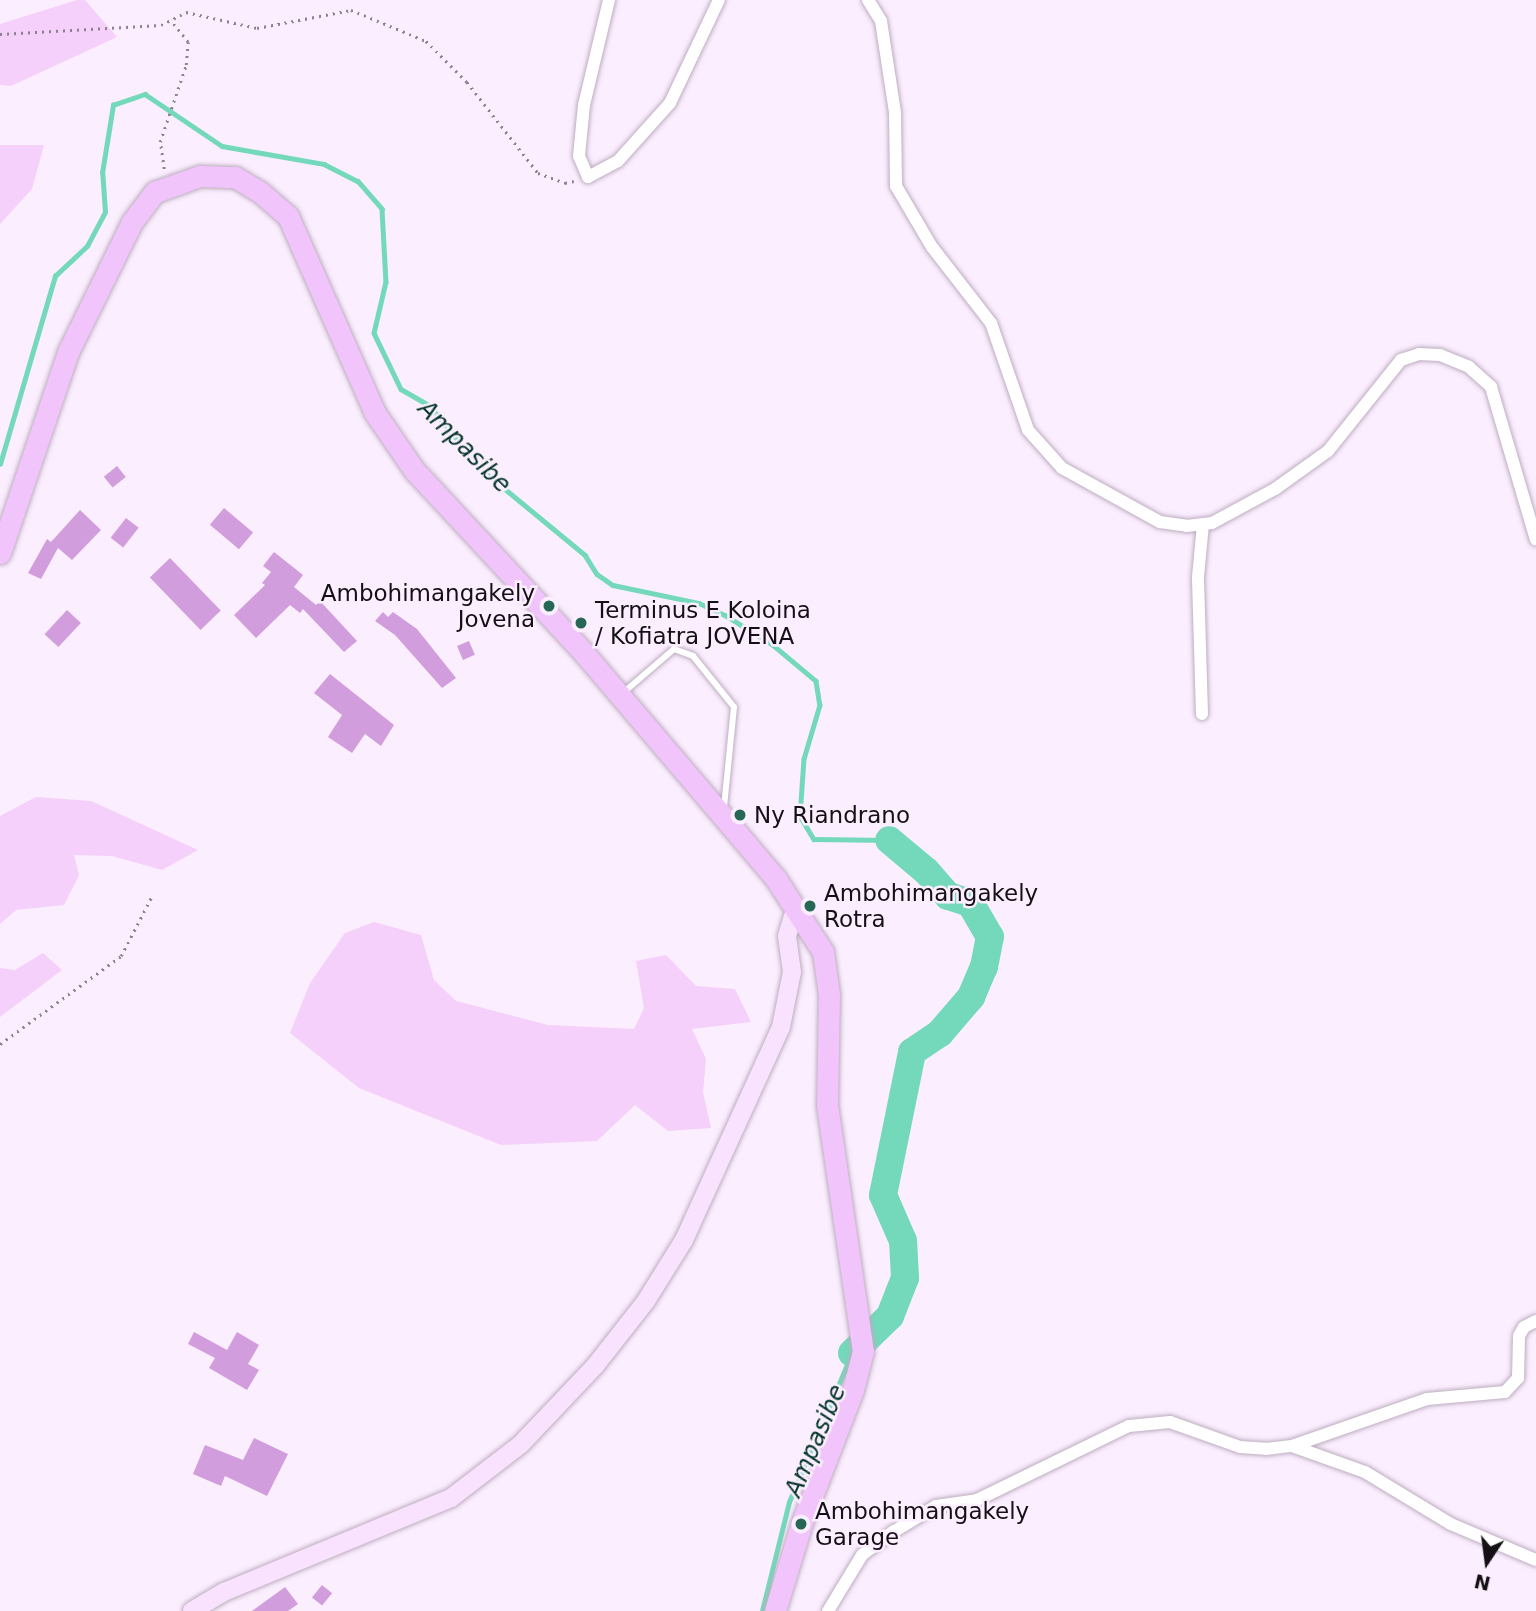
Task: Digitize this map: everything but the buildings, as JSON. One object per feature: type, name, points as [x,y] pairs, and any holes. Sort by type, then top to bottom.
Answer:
[{"type":"main road","points":[[0,553],[86,310],[132,222],[155,192],[200,176],[236,177],[288,216],[375,413],[414,470],[619,696],[796,906],[825,960],[830,1004],[827,1105],[862,1320],[863,1351],[853,1390],[802,1522],[775,1611]]},
{"type":"street","points":[[609,0],[584,105],[579,156],[588,177],[618,161],[670,103],[719,0]]},
{"type":"street","points":[[868,0],[881,21],[895,113],[896,186],[932,247],[991,323],[1028,430],[1062,468],[1160,522],[1203,524],[1275,489],[1328,451],[1401,360],[1419,354],[1440,355],[1469,367],[1491,387],[1536,540]]},
{"type":"street","points":[[1202,714],[1198,577],[1203,524]]},
{"type":"street","points":[[192,1611],[224,1592],[451,1498],[521,1444],[595,1366],[646,1301],[684,1240],[781,1027],[792,972],[787,936],[796,906]]},
{"type":"street","points":[[828,1611],[862,1555],[893,1532],[936,1506],[976,1500],[1129,1426],[1170,1422],[1240,1447],[1292,1446],[1427,1399],[1504,1392],[1518,1378],[1519,1336],[1524,1327],[1536,1321]]},
{"type":"street","points":[[1292,1446],[1365,1472],[1451,1524],[1536,1560]]},
{"type":"lane","points":[[619,696],[679,648],[692,656],[733,702],[723,820]]},
{"type":"path","points":[[0,34],[161,25],[186,12],[257,27],[351,10],[426,41],[467,82],[537,173],[565,183],[588,177]]},
{"type":"path","points":[[170,20],[188,42],[175,101],[164,124],[160,157],[176,183]]},
{"type":"path","points":[[0,1044],[121,956],[152,896]]},
{"type":"shaded area","points":[[77,0],[85,0],[117,37],[11,86],[0,85],[0,24]]},
{"type":"shaded area","points":[[0,145],[44,145],[32,189],[0,224]]},
{"type":"shaded area","points":[[36,797],[91,801],[198,850],[162,870],[112,856],[74,855],[79,875],[64,905],[16,910],[0,924],[0,816]]},
{"type":"shaded area","points":[[374,922],[421,935],[434,980],[456,1001],[548,1025],[634,1029],[644,1008],[636,961],[666,955],[696,986],[735,989],[751,1022],[692,1029],[706,1059],[703,1092],[711,1128],[668,1131],[635,1105],[597,1141],[501,1145],[359,1088],[290,1033],[310,983],[345,933]]},
{"type":"shaded area","points":[[43,953],[62,970],[0,1017],[0,968],[15,970]]},
{"type":"waterway","name":"Ampasibe","points":[[0,464],[55,276],[87,246],[105,212],[102,173],[113,105],[145,94],[222,146],[324,164],[358,181],[382,209],[386,282],[374,333],[401,389],[430,406],[482,470],[585,555],[597,574],[613,585],[699,603],[725,615],[773,645],[816,681],[820,705],[804,759],[800,816],[814,839],[889,840]]},
{"type":"waterway","points":[[852,1353],[890,1316],[905,1278],[903,1241],[883,1195],[912,1052],[940,1033],[971,997],[984,967],[990,937],[970,903],[948,896],[926,871],[889,840]]},
{"type":"waterway","name":"Ampasibe","points":[[762,1611],[789,1502],[852,1353]]},
{"type":"place","name":"Ambohimangakely Jovena","points":[[549,606]]},
{"type":"place","name":"Terminus E Koloina / Kofiatra JOVENA","points":[[581,623]]},
{"type":"place","name":"Ny Riandrano","points":[[740,815]]},
{"type":"place","name":"Ambohimangakely Rotra","points":[[810,906]]},
{"type":"place","name":"Ambohimangakely Garage","points":[[801,1524]]}]
